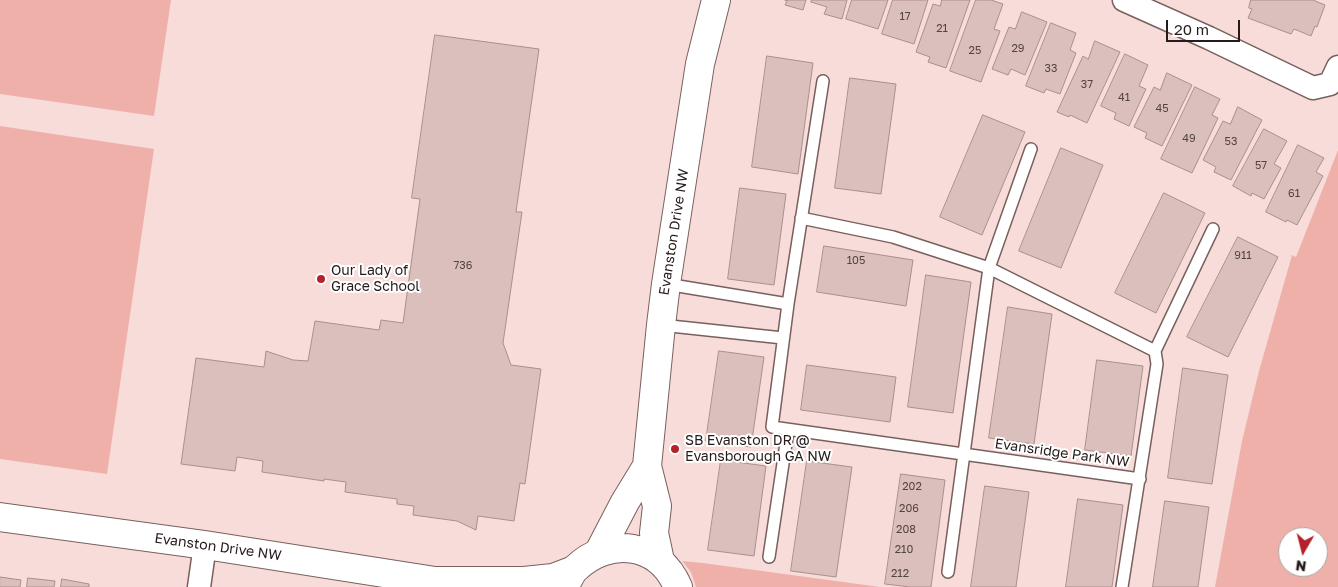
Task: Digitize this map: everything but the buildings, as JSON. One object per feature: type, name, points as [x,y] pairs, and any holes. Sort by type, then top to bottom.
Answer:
[{"type":"street","name":"Evanston Drive NW","points":[[660,561],[654,533],[657,506],[647,466],[661,324],[700,64],[716,0]]},
{"type":"street","points":[[1124,0],[1210,38],[1313,88],[1330,84],[1338,67]]},
{"type":"street","name":"Evanston Drive NW","points":[[0,517],[205,545],[445,584],[570,578],[599,552],[625,502],[647,466]]},
{"type":"street","points":[[199,587],[205,545]]},
{"type":"street","points":[[599,552],[620,547],[641,551],[660,561],[673,576],[678,587]]},
{"type":"lane","points":[[769,557],[788,430],[772,427],[788,304],[823,81]]},
{"type":"lane","points":[[948,572],[989,268],[1031,149]]},
{"type":"lane","points":[[801,218],[893,237],[989,268],[1155,350],[1213,229]]},
{"type":"lane","points":[[666,284],[788,304]]},
{"type":"lane","points":[[661,324],[783,338]]},
{"type":"lane","name":"Evansridge Park NW","points":[[788,430],[1140,479],[1157,364],[1155,350]]},
{"type":"lane","points":[[1122,587],[1140,479]]},
{"type":"shaded area","points":[[0,0],[171,0],[154,116],[0,94]]},
{"type":"shaded area","points":[[0,126],[154,149],[107,474],[0,459]]},
{"type":"shaded area","points":[[1338,150],[1338,587],[1215,587],[1242,441],[1259,371],[1292,255],[1296,257]]},
{"type":"shaded area","points":[[682,561],[880,587],[696,587],[691,572]]},
{"type":"place","name":"Our Lady of Grace School","points":[[321,279]]},
{"type":"place","name":"SB Evanston DR @ Evansborough GA NW","points":[[675,449]]}]
